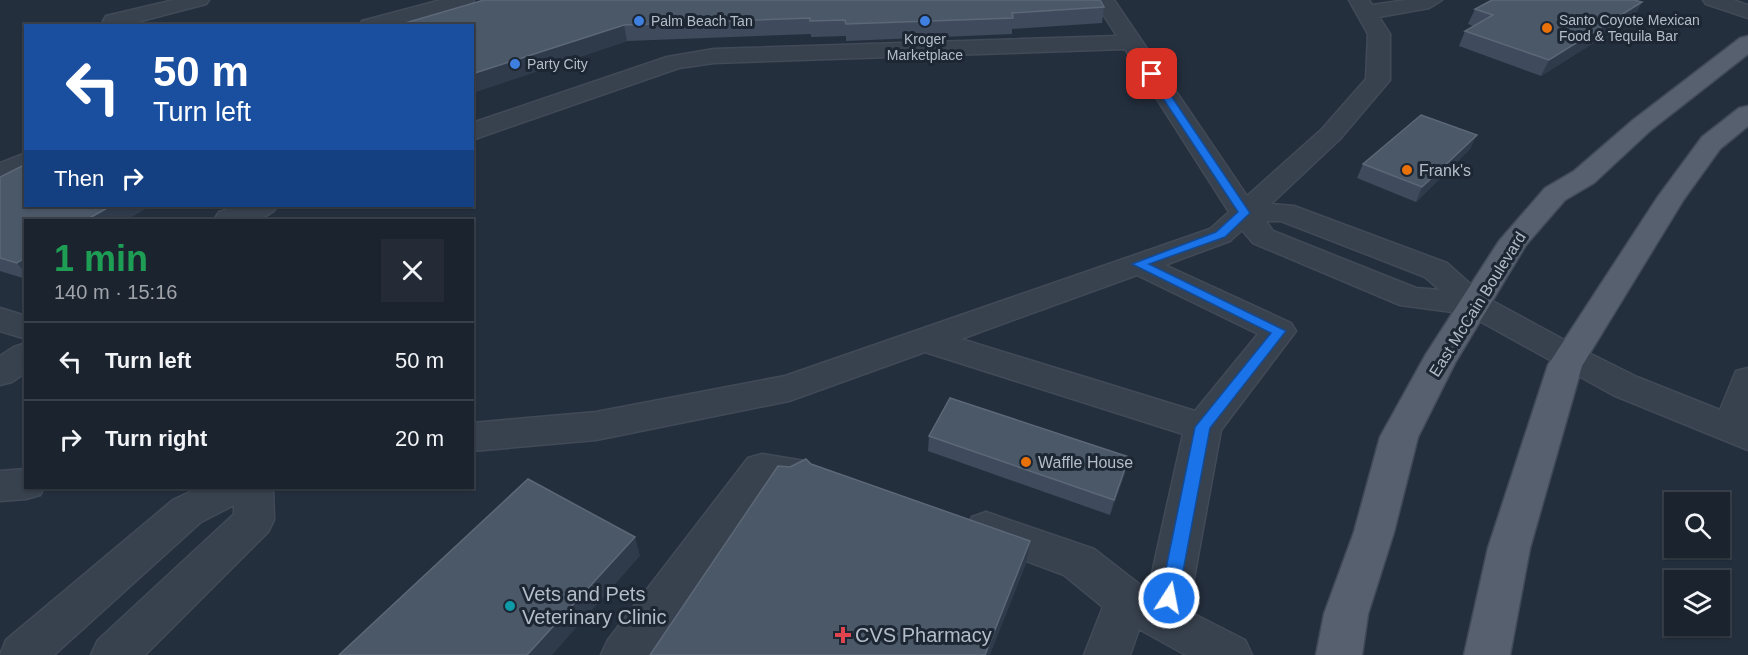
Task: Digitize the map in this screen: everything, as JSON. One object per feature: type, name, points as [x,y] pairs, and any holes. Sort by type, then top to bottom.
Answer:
[{"type":"main road","name":"East McCain Boulevard","points":[[1339,655],[1346,614],[1374,532],[1400,437],[1438,362],[1514,241],[1555,194],[1584,177],[1642,125],[1748,43]]},
{"type":"main road","points":[[1487,655],[1509,548],[1565,365],[1671,198],[1711,143],[1748,112]]},
{"type":"street","points":[[112,18],[199,0]]},
{"type":"street","points":[[377,24],[464,0]]},
{"type":"street","points":[[1104,0],[1244,213]]},
{"type":"street","points":[[474,437],[596,426],[789,388],[1220,235],[1331,134],[1378,80],[1378,34],[1363,6],[1422,4],[1432,0]]},
{"type":"street","points":[[1713,0],[1748,12]]},
{"type":"street","points":[[474,131],[675,62],[714,56],[1131,42]]},
{"type":"street","points":[[0,174],[24,162]]},
{"type":"street","points":[[225,215],[260,207]]},
{"type":"street","points":[[1244,213],[1284,212],[1436,270],[1474,304],[1569,357],[1625,386],[1740,433],[1748,380]]},
{"type":"street","points":[[1138,264],[1280,331],[1203,427],[1164,620]]},
{"type":"street","points":[[0,319],[24,327]]},
{"type":"street","points":[[924,340],[1203,427]]},
{"type":"street","points":[[0,373],[24,356]]},
{"type":"street","points":[[624,655],[762,469],[791,471]]},
{"type":"street","points":[[0,486],[24,484]]},
{"type":"street","points":[[22,655],[187,511],[231,489]]},
{"type":"street","points":[[114,655],[254,520],[254,489]]},
{"type":"street","points":[[948,515],[1079,561],[1127,601],[1229,655]]},
{"type":"street","points":[[1107,655],[1127,601]]},
{"type":"building","points":[[484,0],[1100,0],[1104,7],[1012,13],[1013,18],[846,24],[845,20],[810,21],[810,18],[624,25],[474,73],[474,24],[402,24]]},
{"type":"building","name":"Santo Coyote Mexican Food & Tequila Bar","points":[[1492,0],[1634,0],[1642,2],[1549,60],[1465,31],[1493,15],[1475,9]]},
{"type":"building","name":"Frank's","points":[[1421,115],[1477,135],[1422,187],[1363,164]]},
{"type":"building","points":[[24,165],[24,207],[109,207],[88,219],[24,219],[24,258],[17,263],[0,258],[0,177]]},
{"type":"building","name":"Waffle House","points":[[950,398],[1129,457],[1114,500],[929,436]]},
{"type":"building","name":"CVS Pharmacy","points":[[806,459],[811,464],[1030,541],[985,655],[650,655],[778,466],[790,467]]},
{"type":"building","name":"Vets and Pets Veterinary Clinic","points":[[528,479],[635,537],[527,655],[339,655]]},
{"type":"place","name":"Palm Beach Tan","points":[[639,21]]},
{"type":"place","name":"Kroger Marketplace","points":[[925,21]]},
{"type":"place","name":"Santo Coyote Mexican Food & Tequila Bar","points":[[1547,28]]},
{"type":"place","name":"Party City","points":[[515,64]]},
{"type":"place","name":"Frank's","points":[[1407,170]]},
{"type":"place","name":"Waffle House","points":[[1026,462]]},
{"type":"place","name":"Vets and Pets Veterinary Clinic","points":[[510,606]]},
{"type":"place","name":"CVS Pharmacy","points":[[843,635]]},
{"type":"route","points":[[1152,74],[1244,213],[1220,235],[1138,264],[1280,331],[1203,427],[1169,598]]}]
